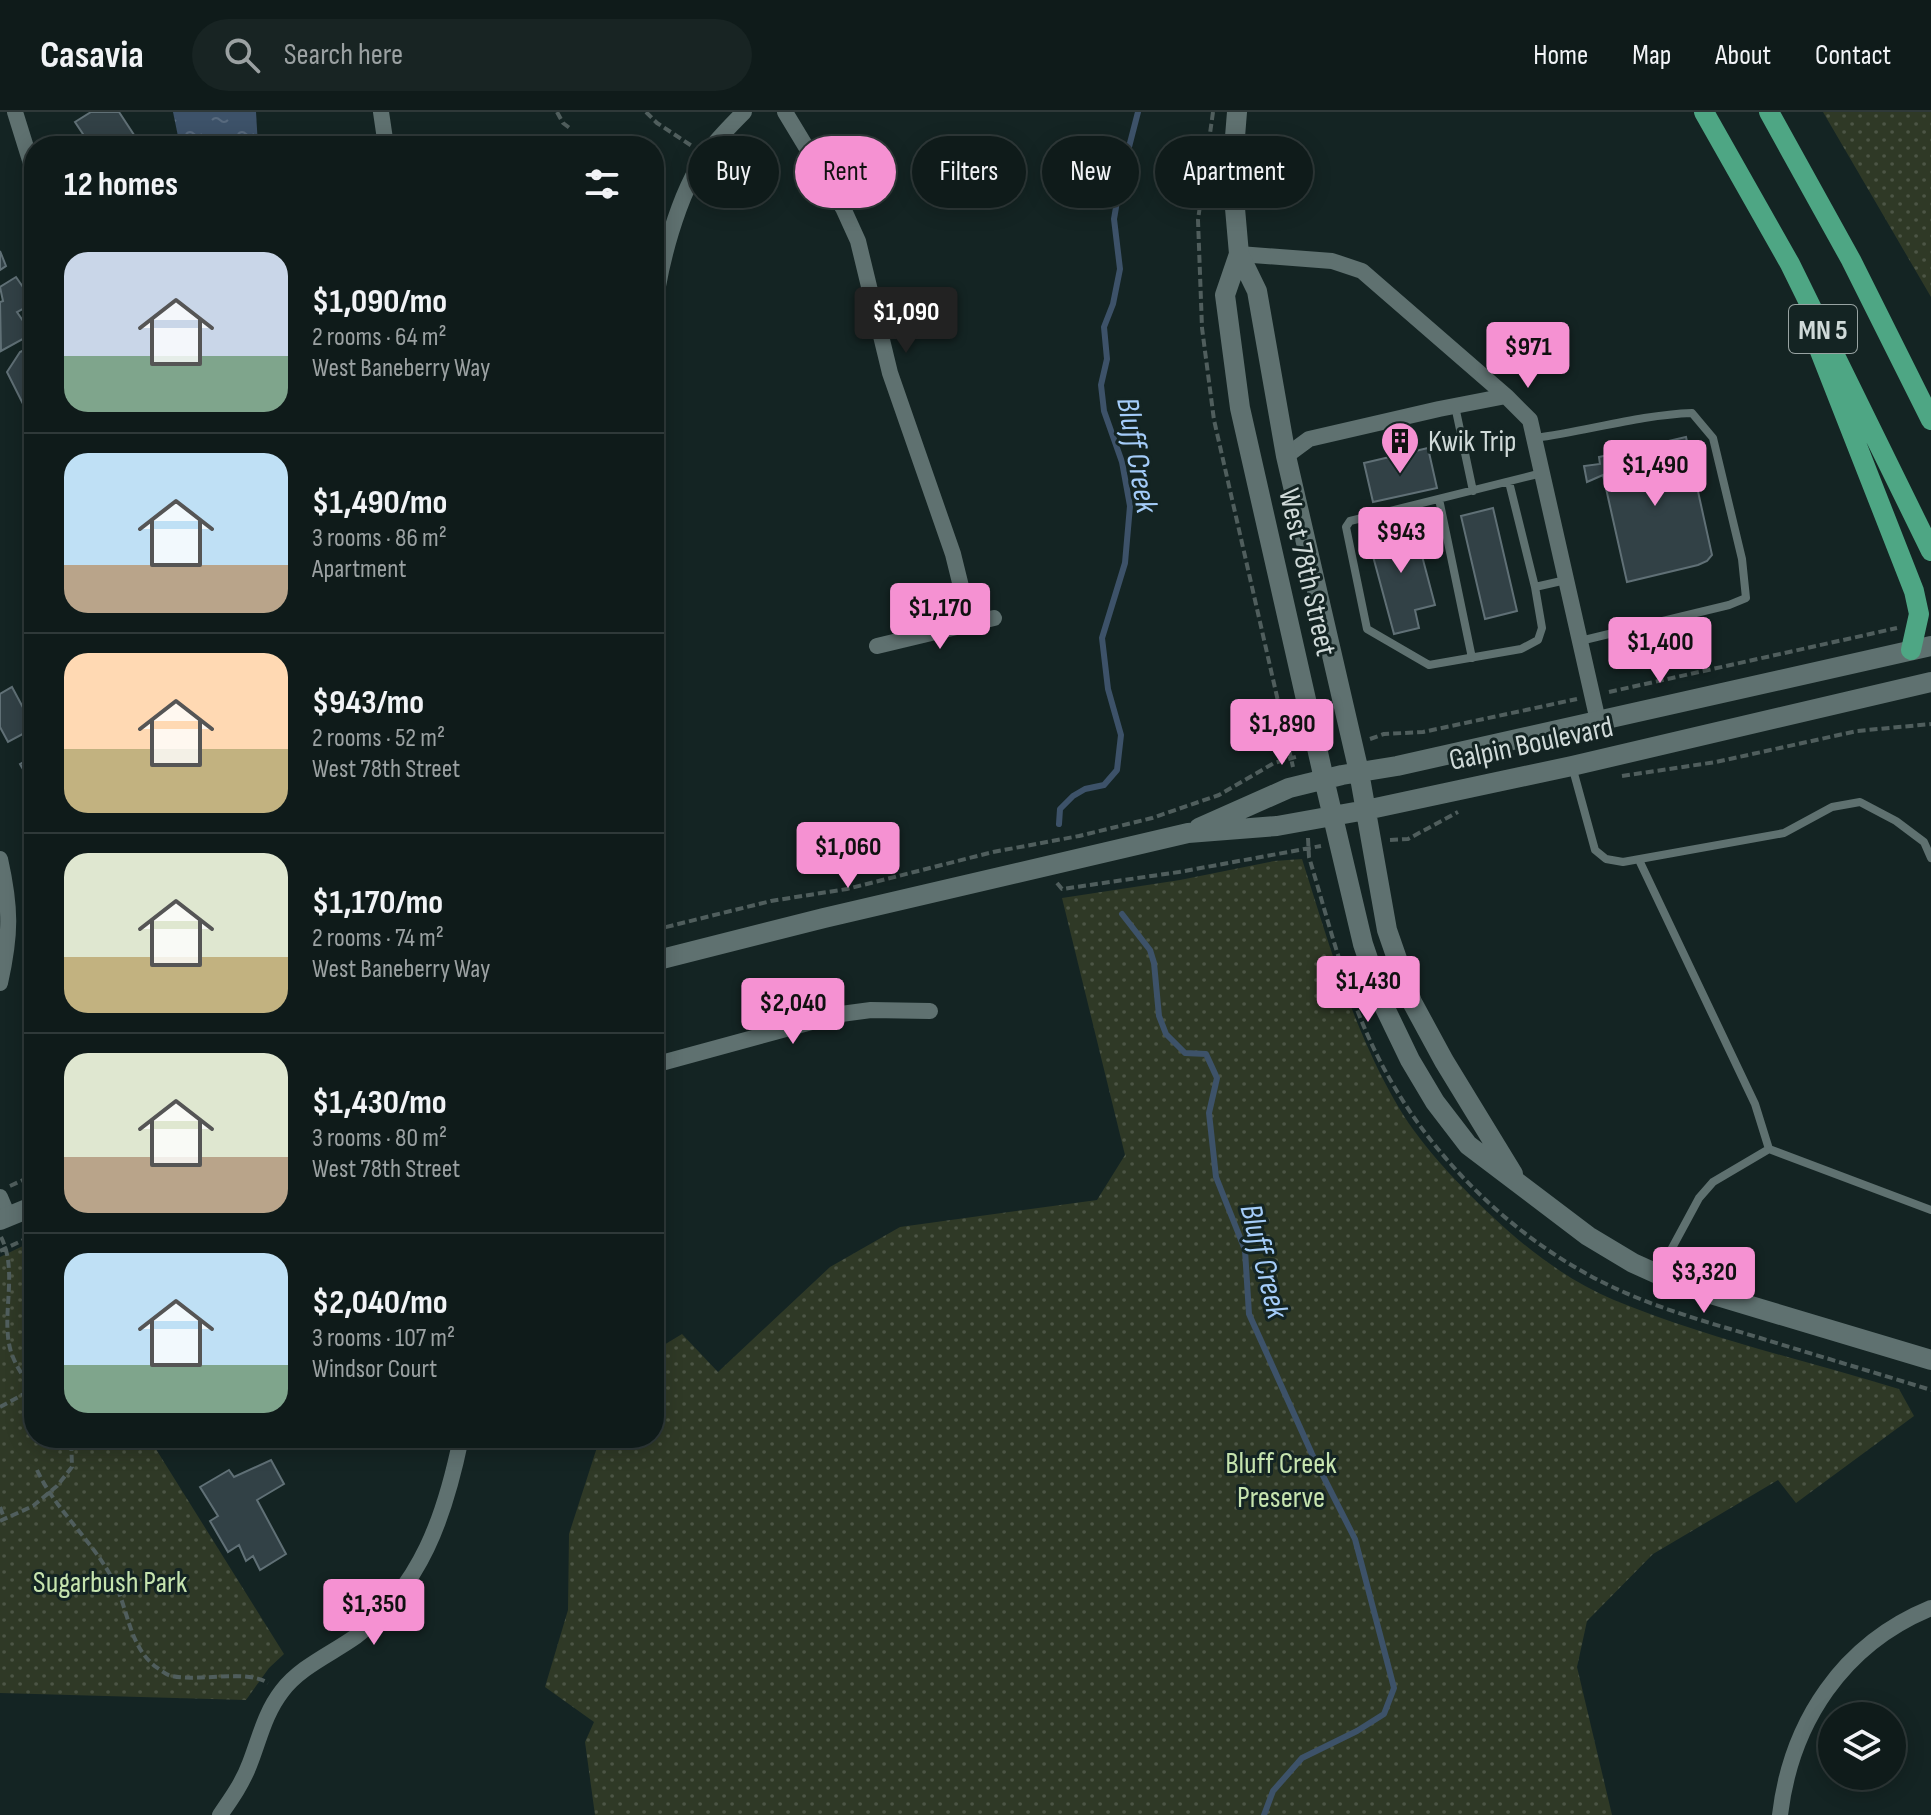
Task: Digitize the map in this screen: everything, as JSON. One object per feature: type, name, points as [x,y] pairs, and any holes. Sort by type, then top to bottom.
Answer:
[{"type":"main road","name":"MN 5","points":[[1704,112],[1790,264],[1931,551]]},
{"type":"main road","name":"MN 5","points":[[1769,112],[1851,260],[1931,420]]},
{"type":"main road","points":[[1790,264],[1827,374],[1914,591],[1921,648]]},
{"type":"street","points":[[15,112],[24,141]]},
{"type":"street","points":[[381,112],[385,136]]},
{"type":"street","points":[[722,136],[744,112]]},
{"type":"street","points":[[785,112],[843,208],[858,241],[890,373],[953,554],[970,623]]},
{"type":"street","name":"West 78th Street","points":[[1237,112],[1232,174],[1239,254],[1257,291],[1286,456],[1359,772],[1387,930],[1412,1002],[1444,1061],[1520,1184]]},
{"type":"street","points":[[664,257],[688,188]]},
{"type":"street","points":[[1239,254],[1332,261],[1362,271],[1530,420],[1598,721]]},
{"type":"street","name":"West 78th Street","points":[[1239,254],[1225,295],[1240,408],[1332,815],[1363,944],[1384,1006],[1435,1102],[1468,1145],[1588,1236],[1633,1263],[1684,1286],[1931,1360]]},
{"type":"street","points":[[1286,456],[1309,439],[1506,396]]},
{"type":"street","points":[[877,646],[994,618]]},
{"type":"street","name":"Galpin Boulevard","points":[[1188,833],[1266,797],[1324,779],[1397,766],[1921,648]]},
{"type":"street","name":"Galpin Boulevard","points":[[664,958],[1188,833],[1277,826],[1366,810],[1572,766],[1931,682]]},
{"type":"street","points":[[0,859],[9,903],[7,949],[0,983]]},
{"type":"street","points":[[664,1062],[828,1017],[871,1010],[930,1011]]},
{"type":"street","points":[[3,1211],[24,1208]]},
{"type":"street","points":[[220,1815],[237,1791],[250,1763],[263,1722],[292,1678],[377,1617],[411,1576],[440,1520],[458,1448]]},
{"type":"street","points":[[1780,1815],[1795,1747],[1809,1717],[1828,1688],[1853,1659],[1877,1638],[1906,1619],[1931,1608]]},
{"type":"lane","points":[[1455,406],[1473,491]]},
{"type":"lane","points":[[1535,439],[1583,432],[1656,415],[1692,413],[1713,438],[1742,559],[1746,598],[1729,605],[1580,641]]},
{"type":"lane","points":[[1509,482],[1535,587],[1542,628],[1538,640],[1521,649],[1429,665],[1367,629],[1346,527],[1350,521],[1542,473]]},
{"type":"lane","points":[[1439,499],[1472,658]]},
{"type":"lane","points":[[1535,587],[1567,580]]},
{"type":"lane","points":[[1572,766],[1595,850],[1606,859],[1623,862],[1639,860],[1784,833],[1832,807],[1860,802],[1896,821],[1924,842],[1931,858]]},
{"type":"lane","points":[[1639,860],[1755,1104],[1769,1149]]},
{"type":"lane","points":[[1769,1149],[1931,1210]]},
{"type":"lane","points":[[1657,1274],[1699,1198],[1713,1182],[1769,1149]]},
{"type":"path","points":[[557,112],[571,129]]},
{"type":"path","points":[[646,112],[688,144]]},
{"type":"path","points":[[1618,777],[1716,762],[1857,731],[1931,724]]},
{"type":"path","points":[[664,928],[771,901],[847,889],[993,852],[1152,818],[1219,795],[1290,757]]},
{"type":"path","points":[[1371,841],[1408,839],[1444,818],[1469,808]]},
{"type":"path","points":[[1043,867],[1062,889],[1165,875],[1309,847],[1339,845]]},
{"type":"path","points":[[0,1190],[24,1179]]},
{"type":"path","points":[[0,1236],[7,1249],[10,1349],[24,1377]]},
{"type":"path","points":[[0,1251],[24,1240]]},
{"type":"path","points":[[0,1407],[24,1395]]},
{"type":"path","points":[[0,1507],[2,1519],[33,1506],[72,1467],[71,1448]]},
{"type":"path","points":[[37,1470],[49,1492],[106,1565],[124,1602],[133,1637],[147,1659],[169,1676],[254,1677],[282,1691]]},
{"type":"green space","points":[[1823,112],[1931,112],[1931,297]]},
{"type":"green space","name":"Bluff Creek Preserve","points":[[1302,859],[1355,1017],[1399,1108],[1443,1166],[1507,1230],[1565,1274],[1614,1300],[1720,1337],[1899,1389],[1914,1416],[1796,1503],[1778,1480],[1653,1554],[1587,1621],[1577,1667],[1612,1815],[595,1815],[585,1742],[594,1722],[545,1687],[568,1610],[569,1534],[597,1448],[664,1448],[664,1345],[682,1334],[718,1372],[830,1267],[900,1227],[1097,1200],[1125,1155],[1062,898],[1180,880],[1274,861]]},
{"type":"green space","name":"Sugarbush Park","points":[[24,1245],[24,1448],[155,1448],[284,1654],[269,1668],[246,1700],[0,1693],[0,1257]]},
{"type":"water","points":[[173,112],[256,112],[257,136],[178,136]]},
{"type":"building","points":[[91,112],[119,112],[135,136],[84,136],[75,122]]},
{"type":"building","points":[[0,251],[6,266],[0,270]]},
{"type":"building","points":[[16,277],[24,289],[24,308],[17,312],[24,322],[24,338],[1,351],[0,302],[3,301],[0,287]]},
{"type":"building","points":[[24,350],[24,406],[7,372]]},
{"type":"building","points":[[1686,437],[1712,555],[1698,565],[1627,582],[1603,475],[1587,482],[1584,466],[1600,464],[1599,457]]},
{"type":"building","name":"Kwik Trip","points":[[1428,448],[1437,488],[1373,502],[1364,463]]},
{"type":"building","name":"Kwik Trip","points":[[1493,508],[1517,611],[1485,619],[1461,516]]},
{"type":"building","name":"Kwik Trip","points":[[1413,522],[1435,605],[1415,610],[1419,628],[1394,634],[1367,534]]},
{"type":"building","points":[[12,687],[24,709],[24,733],[8,742],[0,727],[0,694]]},
{"type":"building","points":[[271,1460],[284,1484],[257,1500],[286,1554],[260,1570],[253,1556],[246,1561],[239,1545],[228,1552],[210,1521],[218,1516],[200,1487],[229,1470],[234,1477]]},
{"type":"waterway","name":"Bluff Creek","points":[[1059,824],[1060,809],[1073,796],[1085,789],[1104,785],[1117,770],[1121,735],[1108,689],[1102,638],[1125,563],[1130,506],[1122,462],[1104,411],[1101,385],[1107,359],[1104,327],[1113,304],[1120,269],[1114,219],[1138,112]]},
{"type":"waterway","name":"Bluff Creek","points":[[1122,914],[1150,950],[1159,1016],[1166,1034],[1185,1053],[1206,1054],[1217,1078],[1209,1113],[1216,1177],[1245,1250],[1249,1314],[1312,1454],[1355,1539],[1394,1688],[1384,1714],[1302,1758],[1273,1791],[1264,1815]]},
{"type":"place","name":"Kwik Trip","points":[[1400,475]]}]
